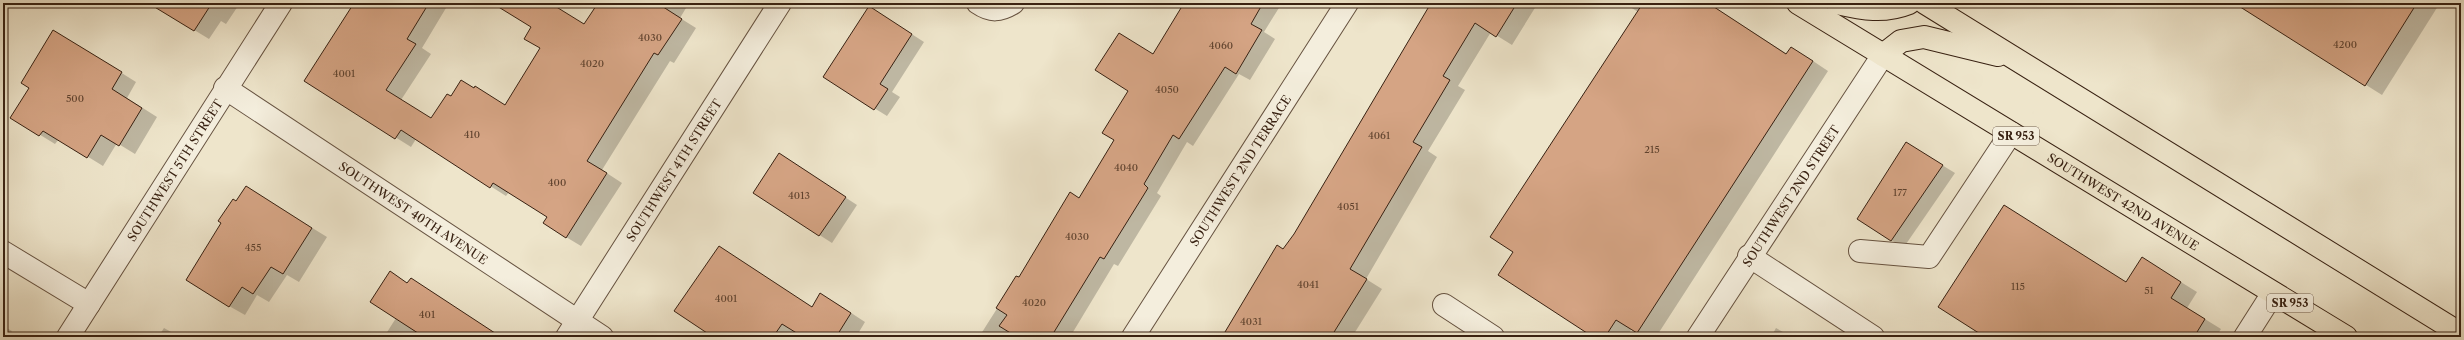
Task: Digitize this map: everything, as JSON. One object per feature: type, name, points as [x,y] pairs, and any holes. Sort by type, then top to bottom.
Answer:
[{"type":"main road","name":"SOUTHWEST 42ND AVENUE","points":[[1798,3],[2346,337]]},
{"type":"main road","points":[[1837,3],[1868,10],[1897,8],[1909,3]]},
{"type":"main road","points":[[1925,3],[2461,334]]},
{"type":"main road","points":[[1883,55],[1901,41],[1924,37],[2017,59]]},
{"type":"street","name":"SOUTHWEST 5TH STREET","points":[[68,337],[225,88],[281,3]]},
{"type":"street","name":"SOUTHWEST 4TH STREET","points":[[572,329],[780,3]]},
{"type":"street","points":[[978,3],[986,9],[996,10],[1013,3]]},
{"type":"street","name":"SOUTHWEST 2ND TERRACE","points":[[1133,337],[1347,3]]},
{"type":"street","name":"SOUTHWEST 2ND STREET","points":[[1698,337],[1883,55]]},
{"type":"street","name":"SOUTHWEST 40TH AVENUE","points":[[225,88],[572,329],[602,337]]},
{"type":"street","points":[[1860,251],[1929,257],[2011,133]]},
{"type":"street","points":[[3,252],[88,304]]},
{"type":"street","points":[[1750,256],[1873,337]]},
{"type":"street","points":[[2245,337],[2273,293]]},
{"type":"street","points":[[1444,305],[1493,337]]},
{"type":"building","points":[[148,3],[212,3],[194,31]]},
{"type":"building","points":[[354,3],[429,3],[407,39],[416,44],[386,90],[431,118],[447,94],[451,96],[461,80],[474,88],[475,86],[505,105],[540,48],[524,39],[531,27],[492,3],[550,3],[584,24],[598,3],[657,3],[682,19],[658,55],[654,53],[587,161],[607,173],[566,238],[543,223],[547,217],[493,183],[490,188],[401,130],[395,139],[304,81]]},
{"type":"building","points":[[1184,3],[1263,3],[1251,24],[1262,30],[1236,74],[1225,67],[1179,139],[1173,135],[1144,184],[1148,188],[1104,259],[1100,257],[1051,337],[1017,337],[999,326],[1007,315],[996,308],[1016,276],[1019,277],[1070,192],[1079,198],[1114,140],[1102,133],[1128,91],[1095,70],[1119,33],[1153,54]]},
{"type":"building","points":[[1431,3],[1517,3],[1496,37],[1475,23],[1443,76],[1450,80],[1413,142],[1422,147],[1350,269],[1367,279],[1331,337],[1222,337],[1277,245],[1283,249],[1294,234]]},
{"type":"building","points":[[1643,3],[1708,3],[1786,54],[1791,47],[1813,61],[1637,333],[1616,320],[1605,337],[1593,337],[1498,275],[1513,252],[1490,237]]},
{"type":"building","points":[[2234,3],[2417,3],[2365,86]]},
{"type":"building","points":[[869,6],[912,34],[880,84],[888,89],[874,110],[823,77]]},
{"type":"building","points":[[53,30],[122,72],[112,89],[142,108],[119,146],[101,135],[87,158],[43,131],[39,136],[10,118],[29,88],[21,83]]},
{"type":"building","points":[[1906,142],[1943,165],[1891,241],[1857,219]]},
{"type":"building","points":[[779,153],[846,197],[819,236],[753,193]]},
{"type":"building","points":[[246,186],[312,228],[283,274],[271,267],[253,294],[242,287],[229,307],[186,280],[221,223],[218,221],[233,199],[236,201]]},
{"type":"building","points":[[2004,205],[2126,282],[2142,257],[2181,282],[2171,298],[2205,319],[2194,337],[1985,337],[1938,307]]},
{"type":"building","points":[[719,246],[812,307],[820,293],[851,313],[836,337],[803,337],[782,324],[773,337],[713,337],[674,311]]},
{"type":"building","points":[[390,271],[407,283],[411,278],[501,337],[424,337],[370,302]]}]
